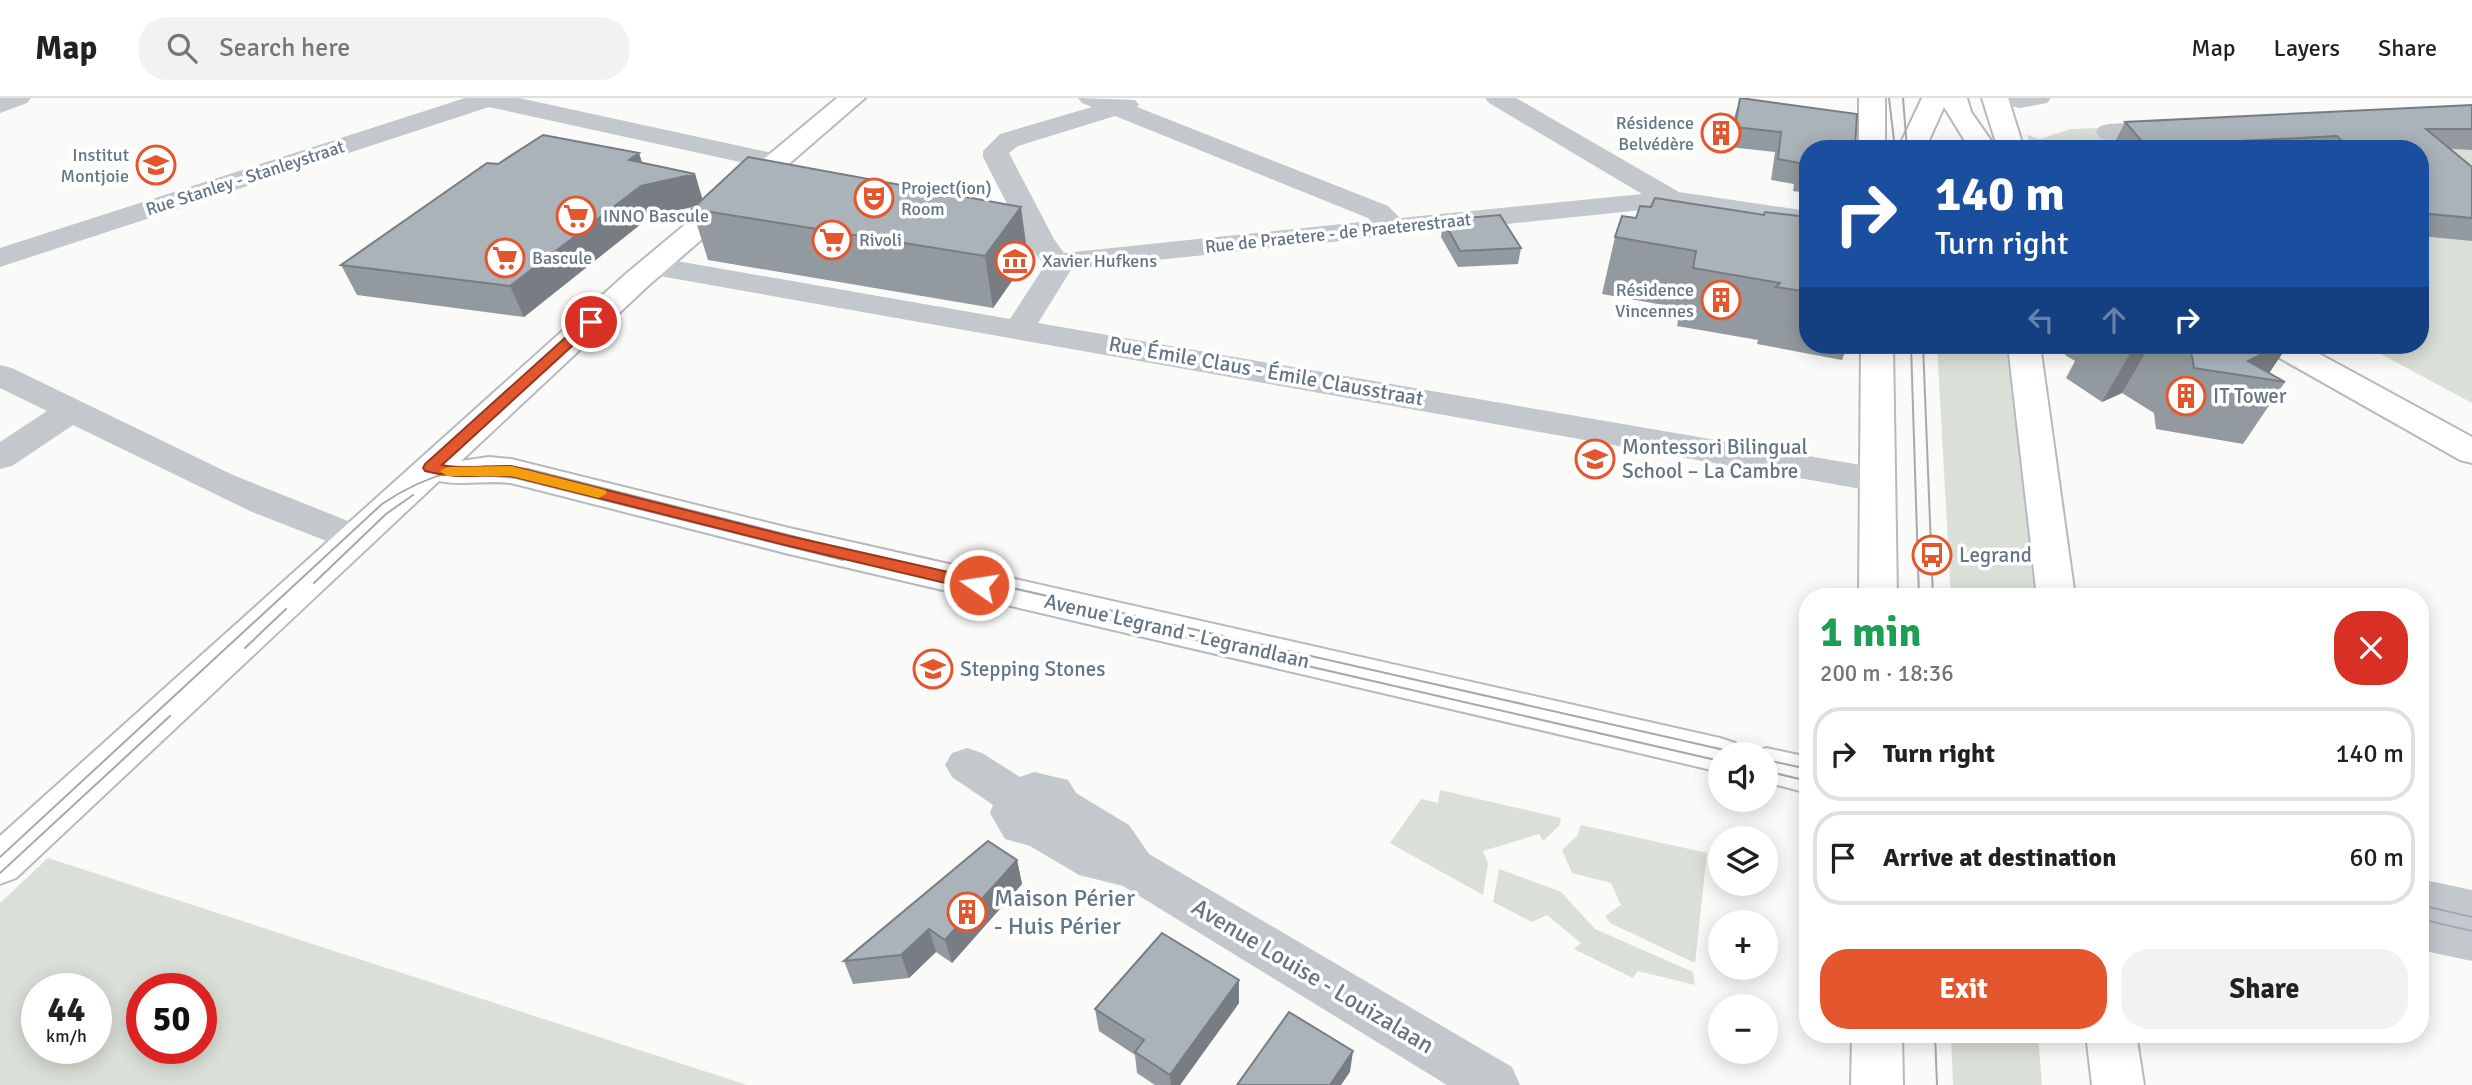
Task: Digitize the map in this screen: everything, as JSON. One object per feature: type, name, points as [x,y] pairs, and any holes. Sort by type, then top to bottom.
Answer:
[{"type":"main road","points":[[0,864],[654,266],[852,98]]},
{"type":"main road","points":[[1872,98],[1872,140]]},
{"type":"main road","points":[[1918,140],[1941,98]]},
{"type":"main road","points":[[1941,98],[1940,115],[1958,140]]},
{"type":"main road","points":[[1941,98],[1958,113],[1978,140]]},
{"type":"main road","points":[[1995,98],[1998,117],[2007,140]]},
{"type":"main road","points":[[1877,354],[1878,588]]},
{"type":"main road","points":[[2025,354],[2055,588]]},
{"type":"main road","points":[[2296,354],[2472,452]]},
{"type":"main road","name":"Avenue Legrand - Legrandlaan","points":[[430,468],[456,473],[511,471],[789,541],[1708,752]]},
{"type":"main road","points":[[1778,768],[1799,773]]},
{"type":"main road","points":[[1877,1043],[1877,1085]]},
{"type":"main road","points":[[2112,1043],[2118,1085]]},
{"type":"street","points":[[0,105],[18,98]]},
{"type":"street","points":[[489,98],[777,162]]},
{"type":"street","name":"Rue Stanley - Stanleystraat","points":[[0,258],[489,98]]},
{"type":"street","points":[[1091,98],[1378,212],[1393,227]]},
{"type":"street","points":[[1020,328],[1060,264],[1047,253],[996,157],[996,151],[1009,140],[1149,98]]},
{"type":"street","points":[[1498,98],[1671,199],[1799,219]]},
{"type":"street","points":[[2005,98],[2038,98]]},
{"type":"street","points":[[2109,132],[2193,127]]},
{"type":"street","points":[[740,192],[774,198]]},
{"type":"street","name":"Rue de Praetere - de Praeterestraat","points":[[1060,264],[1076,259],[1671,199]]},
{"type":"street","points":[[942,228],[1025,242],[1040,240]]},
{"type":"street","name":"Rue Émile Claus - Émile Clausstraat","points":[[654,266],[1878,480]]},
{"type":"street","points":[[0,375],[209,477],[321,527],[355,538]]},
{"type":"street","points":[[0,458],[72,410]]},
{"type":"street","name":"Avenue Louise - Louizalaan","points":[[967,765],[1039,811],[1095,861],[1133,868],[1494,1085]]},
{"type":"street","points":[[2429,901],[2472,911]]},
{"type":"street","points":[[2429,931],[2472,940]]},
{"type":"shaded area","points":[[2472,121],[2472,403],[2381,354],[2429,354],[2429,140],[2028,140],[2027,135],[2040,139],[2071,129]]},
{"type":"shaded area","points":[[1938,354],[2007,354],[2035,588],[1950,588]]},
{"type":"shaded area","points":[[1440,790],[1561,818],[1559,826],[1543,841],[1539,834],[1483,851],[1488,863],[1483,895],[1390,843],[1421,799],[1438,803]]},
{"type":"shaded area","points":[[1581,825],[1707,853],[1695,963],[1610,923],[1605,916],[1621,905],[1611,883],[1572,873],[1562,850],[1577,836]]},
{"type":"shaded area","points":[[48,858],[747,1085],[0,1085],[0,903]]},
{"type":"shaded area","points":[[1499,869],[1561,892],[1595,929],[1693,972],[1695,985],[1638,971],[1633,978],[1574,949],[1581,943],[1547,915],[1532,922],[1493,902]]},
{"type":"shaded area","points":[[1951,1043],[2039,1043],[2042,1085],[1953,1085]]},
{"type":"building","points":[[1740,98],[1857,114],[1856,140],[1799,140],[1799,163],[1778,159],[1781,132],[1735,127]]},
{"type":"building","points":[[2472,105],[2472,129],[2426,129],[2472,167],[2472,218],[2429,214],[2429,140],[2341,140],[2337,136],[2261,140],[2141,140],[2125,122]]},
{"type":"building","points":[[543,135],[639,153],[629,160],[695,174],[641,186],[510,286],[341,265],[487,163],[498,164]]},
{"type":"building","points":[[748,157],[1021,207],[985,256],[692,209]]},
{"type":"building","points":[[1655,198],[1764,215],[1765,212],[1799,216],[1799,291],[1776,287],[1780,283],[1693,268],[1696,251],[1615,237],[1622,216],[1636,218],[1640,206],[1651,207]]},
{"type":"building","points":[[1500,215],[1521,248],[1460,251],[1443,220]]},
{"type":"building","points":[[2192,354],[2262,354],[2248,361],[2285,382],[2194,368]]},
{"type":"building","points":[[988,841],[1017,860],[945,940],[929,929],[901,955],[844,961]]},
{"type":"building","points":[[1162,933],[1239,980],[1170,1075],[1135,1052],[1144,1040],[1095,1009]]},
{"type":"building","points":[[1289,1012],[1353,1051],[1330,1085],[1237,1085]]},
{"type":"tram line","points":[[1889,98],[1894,140]]},
{"type":"tram line","points":[[1903,98],[1906,140]]},
{"type":"tram line","points":[[1911,354],[1919,588]]},
{"type":"tram line","points":[[1923,354],[1933,588]]},
{"type":"tram line","points":[[0,857],[382,504],[416,484],[470,468],[528,469],[867,555],[1708,746]]},
{"type":"tram line","points":[[483,475],[516,478],[843,560]]},
{"type":"tram line","points":[[314,583],[386,514],[413,495]]},
{"type":"tram line","points":[[245,648],[286,609]]},
{"type":"tram line","points":[[1099,618],[1708,758]]},
{"type":"tram line","points":[[0,873],[170,716]]},
{"type":"tram line","points":[[1778,763],[1799,767]]},
{"type":"tram line","points":[[1778,774],[1799,779]]},
{"type":"tram line","points":[[2429,907],[2472,917]]},
{"type":"tram line","points":[[2429,921],[2472,931]]},
{"type":"tram line","points":[[1935,1043],[1937,1085]]},
{"type":"slow traffic","points":[[447,471],[511,471],[599,493]]},
{"type":"place","name":"Résidence Belvédère","points":[[1721,133]]},
{"type":"place","name":"Institut Montjoie","points":[[156,165]]},
{"type":"place","name":"Project(ion) Room","points":[[874,198]]},
{"type":"place","name":"INNO Bascule","points":[[576,216]]},
{"type":"place","name":"Rivoli","points":[[832,240]]},
{"type":"place","name":"Bascule","points":[[505,258]]},
{"type":"place","name":"Xavier Hufkens","points":[[1015,261]]},
{"type":"place","name":"Résidence Vincennes","points":[[1721,300]]},
{"type":"place","name":"IT Tower","points":[[2186,396]]},
{"type":"place","name":"Montessori Bilingual School – La Cambre","points":[[1595,459]]},
{"type":"place","name":"Legrand","points":[[1932,555]]},
{"type":"place","name":"Stepping Stones","points":[[933,669]]},
{"type":"place","name":"Maison Périer - Huis Périer","points":[[967,912]]},
{"type":"route","points":[[591,322],[430,468],[456,473],[511,471],[789,541],[979,585]]}]
